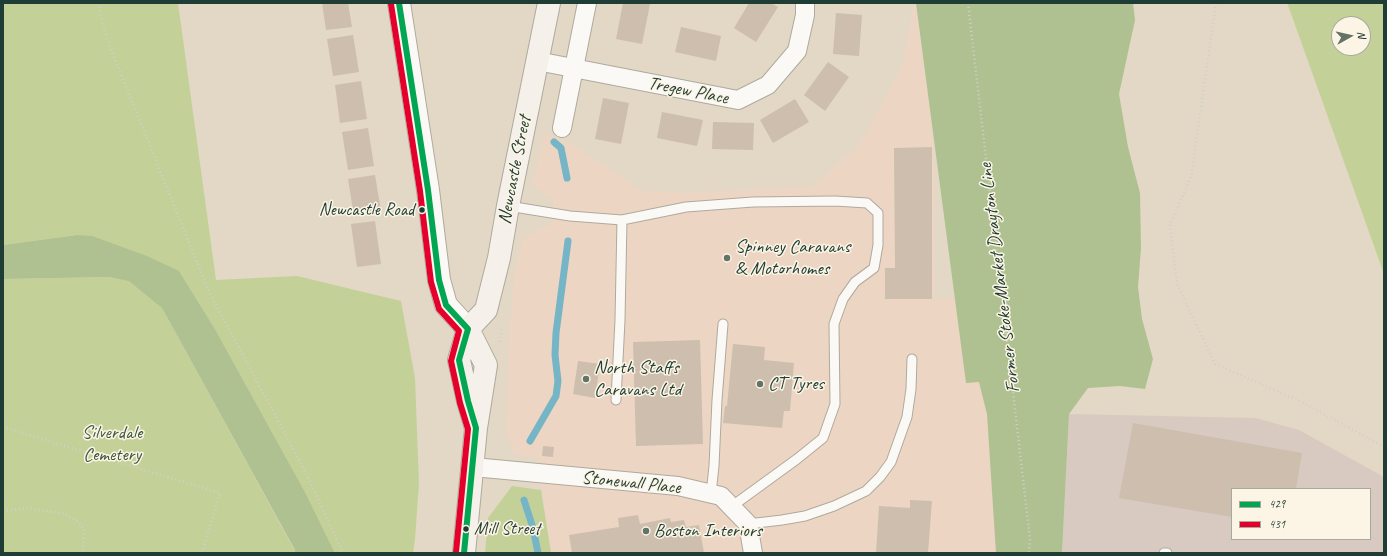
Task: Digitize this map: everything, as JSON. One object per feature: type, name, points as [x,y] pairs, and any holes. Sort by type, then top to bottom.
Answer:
[{"type":"main road","name":"Newcastle Street","points":[[468,329],[486,310],[499,258],[549,3]]},
{"type":"main road","points":[[464,553],[476,428],[468,401],[460,360],[468,329]]},
{"type":"street","points":[[399,3],[439,280],[446,305],[468,329]]},
{"type":"street","name":"Newcastle Street","points":[[562,128],[587,3]]},
{"type":"street","name":"Tregew Place","points":[[537,60],[738,100],[768,85],[797,51],[806,15],[805,3]]},
{"type":"street","name":"Stonewall Place","points":[[473,467],[678,486],[720,496],[748,524]]},
{"type":"street","points":[[748,524],[754,553]]},
{"type":"lane","points":[[508,206],[570,216],[622,220],[686,207],[753,202],[835,201],[867,203],[878,213],[878,245],[874,268],[855,282],[843,299],[834,324],[835,404],[823,438],[798,459],[731,507]]},
{"type":"lane","points":[[616,400],[620,320],[622,220]]},
{"type":"lane","points":[[711,494],[723,324]]},
{"type":"lane","points":[[748,524],[805,516],[834,506],[866,491],[875,482],[891,462],[907,417],[912,389],[912,359]]},
{"type":"path","points":[[98,3],[106,37],[209,292],[304,469],[343,553]]},
{"type":"path","name":"Former Stoke-Market Drayton Line","points":[[968,3],[1030,539],[1029,553]]},
{"type":"path","points":[[1216,3],[1190,177],[1170,226],[1177,284],[1215,364],[1304,403],[1384,447]]},
{"type":"path","points":[[3,427],[220,493],[202,553]]},
{"type":"path","points":[[3,511],[28,508],[64,514],[79,522],[84,530],[82,553]]},
{"type":"shaded area","name":"Spinney Caravans & Motorhomes","points":[[914,3],[916,3],[934,146],[935,299],[955,299],[966,383],[979,382],[987,414],[996,553],[551,553],[537,458],[514,454],[506,429],[509,340],[514,277],[523,238],[551,224],[551,213],[554,201],[533,185],[544,134],[570,143],[642,191],[689,193],[813,186],[859,145],[902,66]]},
{"type":"shaded area","points":[[1069,414],[1255,418],[1299,430],[1384,477],[1384,553],[1062,553]]},
{"type":"green space","points":[[3,3],[178,3],[216,280],[297,276],[401,301],[415,378],[419,483],[413,553],[335,553],[305,492],[215,329],[179,271],[77,235],[3,245]]},
{"type":"green space","points":[[916,3],[1133,3],[1135,20],[1119,94],[1128,147],[1140,193],[1141,248],[1138,287],[1142,319],[1153,359],[1145,389],[1120,386],[1088,388],[1069,414],[1062,553],[996,553],[987,414],[979,382],[966,383]]},
{"type":"green space","points":[[1287,3],[1384,3],[1384,274]]},
{"type":"green space","points":[[77,235],[92,236],[147,256],[179,271],[215,329],[305,492],[335,553],[295,553],[295,550],[162,308],[129,281],[109,277],[3,279],[3,245]]},
{"type":"green space","name":"Silverdale Cemetery","points":[[109,277],[135,281],[162,308],[295,553],[3,553],[3,279]]},
{"type":"green space","points":[[512,486],[541,490],[551,553],[485,553],[488,518]]},
{"type":"building","points":[[322,3],[348,3],[352,27],[326,30]]},
{"type":"building","points":[[623,3],[650,4],[642,44],[616,39]]},
{"type":"building","points":[[749,3],[771,3],[778,7],[756,42],[734,28]]},
{"type":"building","points":[[836,13],[862,15],[859,56],[833,54]]},
{"type":"building","points":[[681,27],[721,36],[716,61],[675,52]]},
{"type":"building","points":[[353,35],[359,72],[333,76],[327,39]]},
{"type":"building","points":[[828,62],[849,77],[825,111],[804,95]]},
{"type":"building","points":[[361,81],[367,119],[340,123],[335,85]]},
{"type":"building","points":[[603,98],[629,103],[621,144],[595,139]]},
{"type":"building","points":[[795,99],[809,122],[773,143],[760,120]]},
{"type":"building","points":[[662,112],[703,120],[697,146],[657,138]]},
{"type":"building","points":[[713,122],[754,123],[753,150],[712,149]]},
{"type":"building","points":[[368,128],[374,166],[348,170],[342,132]]},
{"type":"building","points":[[932,147],[932,299],[885,299],[885,268],[895,268],[894,148]]},
{"type":"building","points":[[375,175],[381,211],[354,216],[348,179]]},
{"type":"building","points":[[375,221],[381,264],[357,267],[351,224]]},
{"type":"building","points":[[700,340],[703,444],[636,446],[633,342]]},
{"type":"building","name":"CT Tyres","points":[[733,344],[765,347],[764,360],[794,363],[790,411],[784,411],[782,428],[723,423],[725,406],[727,406]]},
{"type":"building","name":"North Staffs Caravans Ltd","points":[[578,361],[600,364],[595,398],[573,394]]},
{"type":"building","points":[[1133,423],[1302,453],[1296,488],[1231,488],[1231,517],[1119,498]]},
{"type":"building","points":[[543,446],[554,447],[553,457],[542,456]]},
{"type":"building","points":[[910,500],[932,501],[928,553],[876,553],[879,506],[910,508]]},
{"type":"building","name":"Boston Interiors","points":[[638,515],[640,524],[670,518],[671,522],[684,520],[686,527],[699,525],[704,553],[572,553],[569,535],[619,527],[618,518]]},
{"type":"waterway","points":[[554,142],[561,148],[567,178]]},
{"type":"waterway","points":[[530,441],[556,396],[558,381],[555,355],[556,333],[568,241]]},
{"type":"waterway","points":[[524,500],[533,528],[538,553]]},
{"type":"transit line","name":"429","points":[[399,3],[428,190],[439,280],[446,305],[468,329],[459,360],[468,401],[476,428],[464,553]]},
{"type":"transit line","name":"431","points":[[391,4],[420,191],[431,282],[439,309],[459,331],[451,361],[460,403],[468,429],[456,552]]},
{"type":"place","name":"Newcastle Road","points":[[422,210]]},
{"type":"place","name":"Spinney Caravans & Motorhomes","points":[[727,258]]},
{"type":"place","name":"North Staffs Caravans Ltd","points":[[586,379]]},
{"type":"place","name":"CT Tyres","points":[[760,384]]},
{"type":"place","name":"Mill Street","points":[[466,529]]},
{"type":"place","name":"Boston Interiors","points":[[646,531]]}]
